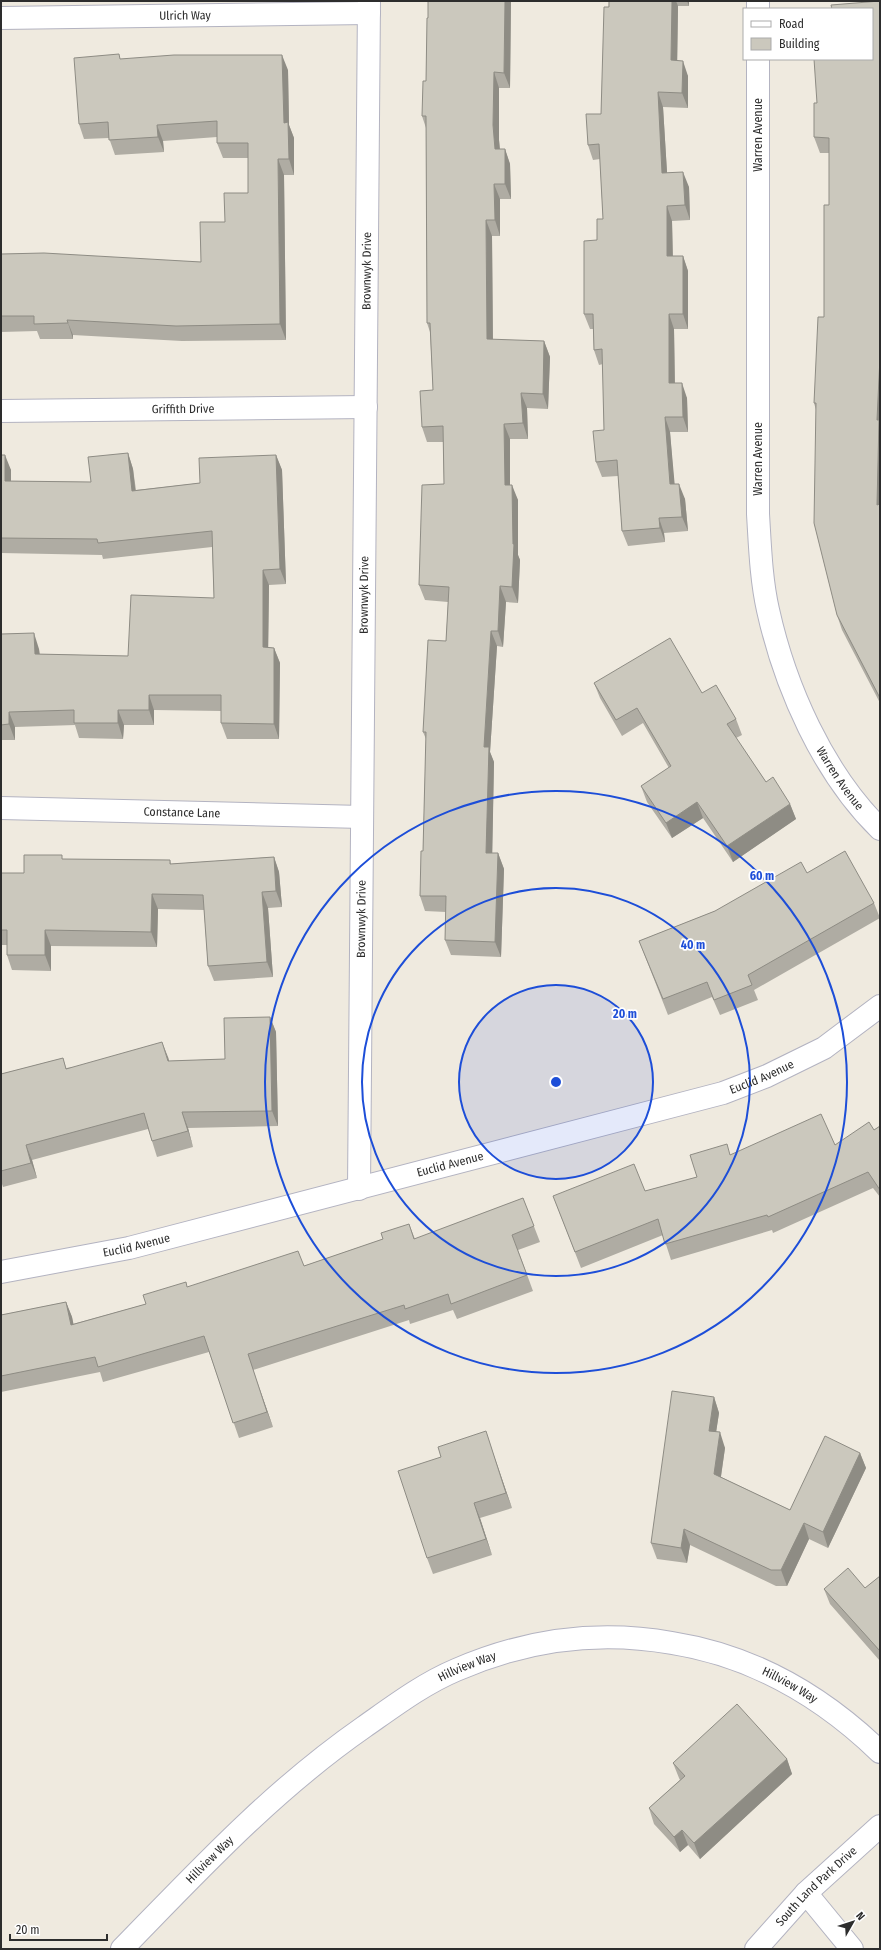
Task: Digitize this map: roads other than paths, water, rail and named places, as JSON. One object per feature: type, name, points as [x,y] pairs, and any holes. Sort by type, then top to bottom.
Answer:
[{"type":"street","name":"Ulrich Way","points":[[1,18],[369,7]]},
{"type":"street","name":"Brownwyk Drive","points":[[359,1189],[369,7]]},
{"type":"street","name":"Warren Avenue","points":[[758,60],[758,514],[760,554],[768,609],[785,672],[810,730],[840,779],[880,829]]},
{"type":"street","name":"Griffith Drive","points":[[1,411],[366,407]]},
{"type":"street","name":"Constance Lane","points":[[1,808],[362,817]]},
{"type":"street","name":"Euclid Avenue","points":[[1,1272],[129,1248],[723,1093],[767,1076],[824,1048],[880,1006]]},
{"type":"street","name":"Hillview Way","points":[[122,1949],[260,1810],[328,1752],[410,1695],[455,1670],[504,1652],[548,1641],[600,1637],[645,1638],[703,1648],[752,1664],[804,1691],[855,1727],[880,1752]]},
{"type":"street","name":"South Land Park Drive","points":[[756,1949],[806,1893],[880,1826]]},
{"type":"street","points":[[806,1893],[852,1949]]}]
